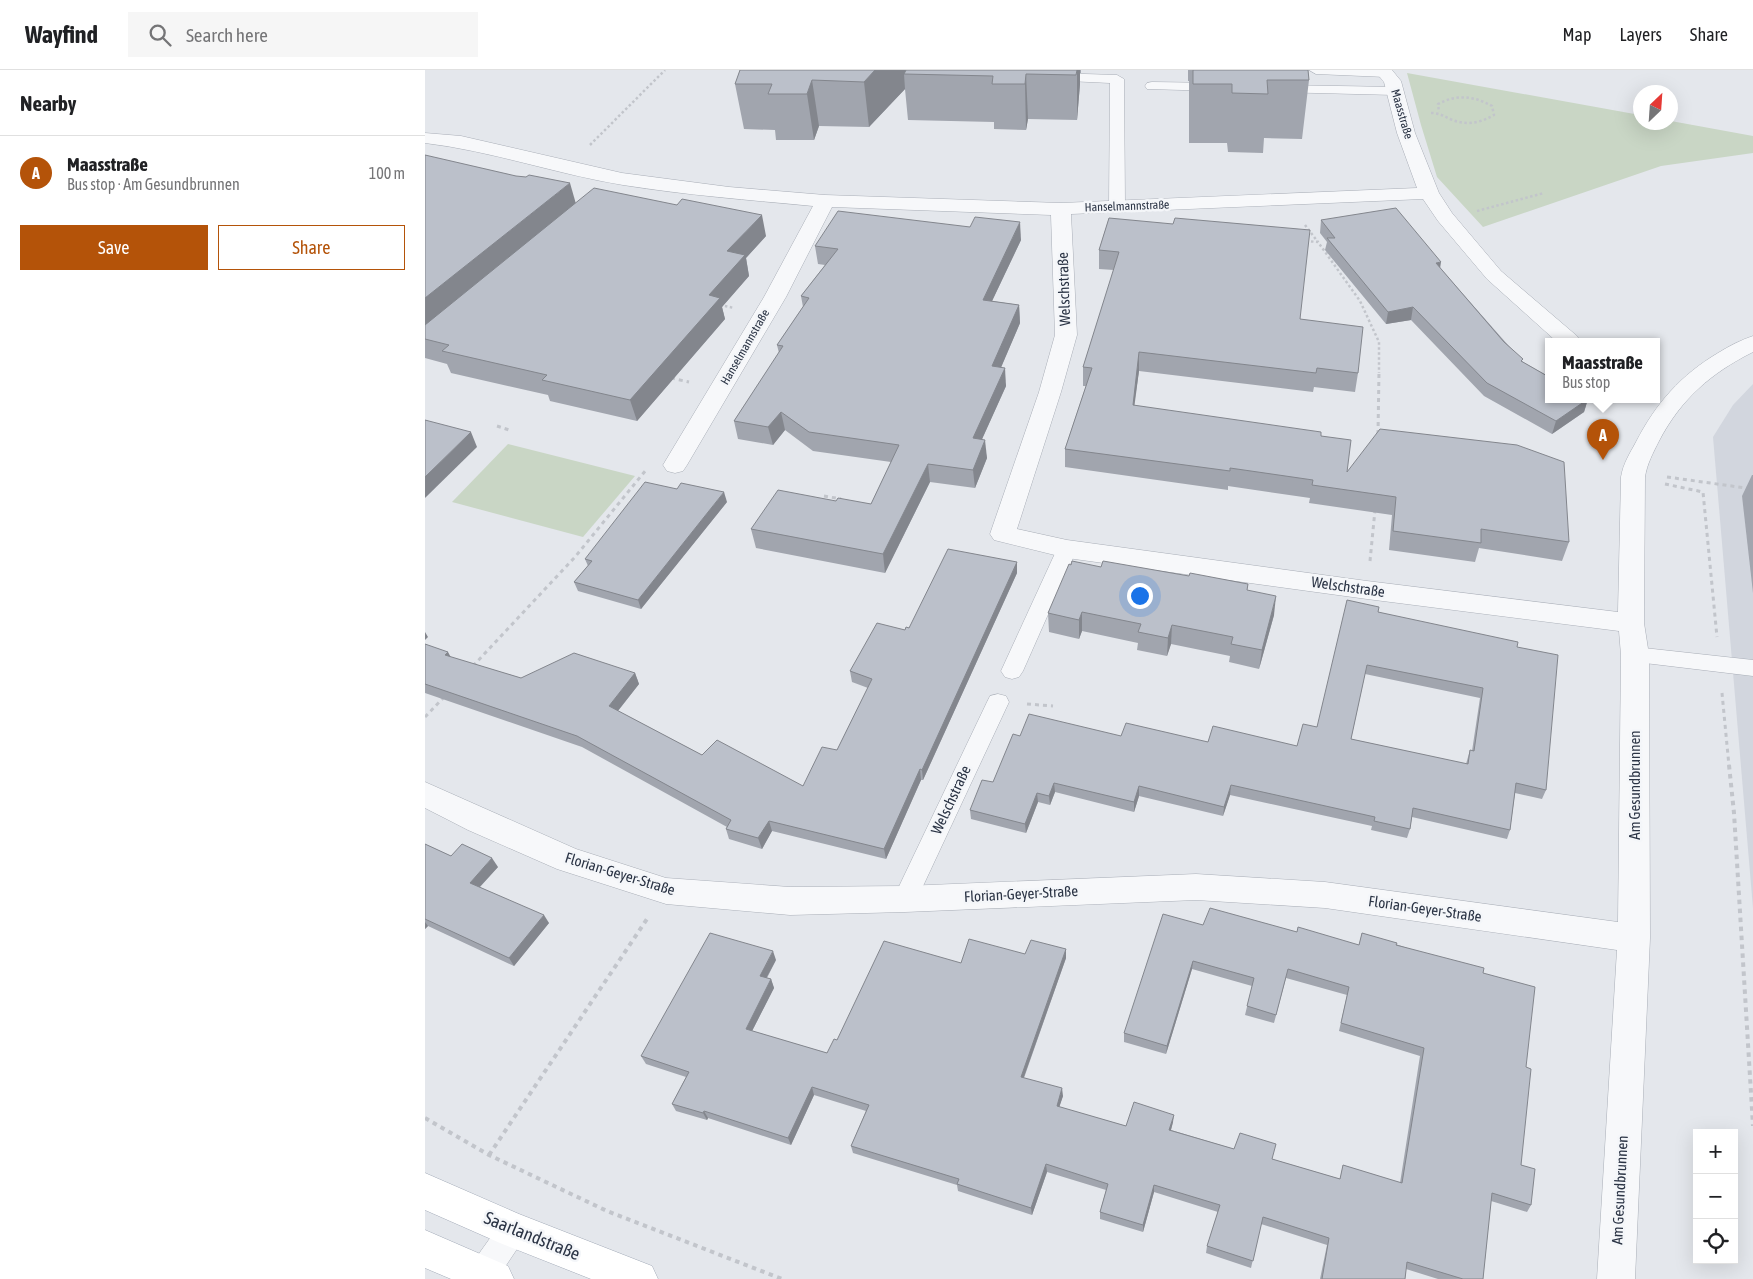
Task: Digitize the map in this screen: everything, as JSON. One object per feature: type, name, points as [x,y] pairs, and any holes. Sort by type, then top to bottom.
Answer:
[{"type":"main road","name":"Saarlandstraße","points":[[425,1191],[513,1230],[639,1279]]},
{"type":"main road","points":[[425,1250],[485,1277]]},
{"type":"street","name":"Maasstraße","points":[[1385,71],[1392,81],[1406,133],[1429,193],[1445,217],[1494,276],[1566,338]]},
{"type":"street","name":"Hanselmannstraße","points":[[425,138],[461,142],[568,165],[622,179],[729,193],[825,201],[1061,209],[1429,193]]},
{"type":"street","points":[[600,197],[622,179]]},
{"type":"street","name":"Hanselmannstraße","points":[[675,465],[775,297],[825,201]]},
{"type":"street","name":"Welschstraße","points":[[1061,209],[1065,335],[1050,392],[1003,534],[1067,548],[1367,590],[1631,623]]},
{"type":"street","name":"Am Gesundbrunnen","points":[[1615,1279],[1634,938],[1635,655],[1631,623],[1633,475],[1662,402],[1692,383],[1726,357],[1753,343]]},
{"type":"street","name":"Florian-Geyer-Straße","points":[[425,794],[479,821],[569,860],[666,891],[790,901],[905,899],[1196,886],[1325,895],[1634,938]]},
{"type":"lane","points":[[1316,70],[1385,71]]},
{"type":"lane","points":[[1040,76],[1117,74],[1117,206]]},
{"type":"lane","points":[[1152,86],[1230,88]]},
{"type":"lane","points":[[1269,88],[1395,91]]},
{"type":"lane","points":[[1012,671],[1067,548]]},
{"type":"lane","points":[[1635,655],[1753,668]]},
{"type":"lane","name":"Welschstraße","points":[[905,899],[998,702]]},
{"type":"lane","points":[[485,1277],[513,1230]]},
{"type":"path","points":[[568,165],[582,154],[665,70]]},
{"type":"path","points":[[1430,113],[1439,112],[1451,120],[1468,123],[1484,121],[1493,115],[1492,106],[1480,99],[1464,96],[1447,98],[1438,104],[1439,112]]},
{"type":"path","points":[[1445,217],[1463,215],[1544,193]]},
{"type":"path","points":[[1300,241],[1319,242],[1360,301],[1379,342],[1378,435]]},
{"type":"path","points":[[719,305],[764,313]]},
{"type":"path","points":[[663,376],[721,388]]},
{"type":"path","points":[[497,426],[512,431]]},
{"type":"path","points":[[468,671],[575,557],[648,468]]},
{"type":"path","points":[[1633,475],[1753,489]]},
{"type":"path","points":[[1633,475],[1703,492],[1734,813],[1753,1126]]},
{"type":"path","points":[[824,496],[846,500]]},
{"type":"path","points":[[1367,590],[1375,508]]},
{"type":"path","points":[[425,717],[449,692]]},
{"type":"path","points":[[489,1155],[666,891]]},
{"type":"path","points":[[425,1118],[489,1155],[607,1211],[782,1279]]},
{"type":"shaded area","points":[[1753,384],[1753,908],[1713,437],[1733,405]]},
{"type":"green space","points":[[1407,73],[1633,114],[1633,130],[1678,130],[1678,122],[1753,136],[1753,153],[1661,166],[1483,227],[1437,177]]},
{"type":"green space","points":[[508,444],[635,476],[583,537],[452,502]]},
{"type":"building","points":[[740,70],[875,70],[864,82],[812,80],[807,94],[768,94],[772,84],[735,84]]},
{"type":"building","points":[[906,70],[1077,70],[1076,75],[1026,74],[1025,84],[992,84],[993,76],[904,74]]},
{"type":"building","points":[[1193,70],[1308,70],[1309,80],[1267,80],[1268,94],[1232,93],[1232,84],[1193,84]]},
{"type":"building","points":[[425,155],[516,176],[526,177],[529,175],[570,183],[425,298]]},
{"type":"building","points":[[594,188],[677,205],[682,199],[762,215],[727,251],[745,255],[709,295],[720,298],[630,400],[542,380],[547,375],[442,351],[449,345],[425,339],[425,325]]},
{"type":"building","points":[[1396,208],[1441,262],[1436,263],[1504,342],[1523,359],[1521,361],[1545,375],[1545,403],[1582,403],[1556,421],[1487,383],[1413,307],[1388,312],[1327,238],[1335,238],[1321,220]]},
{"type":"building","points":[[838,211],[970,227],[975,217],[1020,222],[983,300],[1019,305],[992,366],[1005,368],[973,438],[985,440],[973,470],[928,464],[883,554],[751,529],[778,490],[836,501],[838,498],[871,504],[899,445],[809,432],[781,412],[768,427],[734,421],[783,346],[777,345],[809,298],[801,296],[838,249],[815,246]]},
{"type":"building","points":[[1109,218],[1173,224],[1175,218],[1310,230],[1300,319],[1363,327],[1358,373],[1317,368],[1316,373],[1139,352],[1133,405],[1321,432],[1321,436],[1351,440],[1347,472],[1380,429],[1517,445],[1564,462],[1569,542],[1481,529],[1481,543],[1393,531],[1396,497],[1312,485],[1313,480],[1230,468],[1230,471],[1065,449],[1092,368],[1083,367],[1119,252],[1099,250]]},
{"type":"building","points":[[425,420],[471,432],[425,477]]},
{"type":"building","points":[[645,482],[677,489],[681,483],[724,492],[638,600],[574,582],[592,561],[585,559]]},
{"type":"building","points":[[948,549],[1017,562],[884,849],[769,821],[758,838],[726,829],[731,820],[577,736],[425,684],[425,644],[448,652],[445,655],[521,678],[574,653],[635,673],[609,706],[702,755],[717,740],[803,786],[822,747],[837,750],[872,679],[850,671],[877,623],[905,630],[906,627],[909,628]]},
{"type":"building","points":[[1072,561],[1101,567],[1103,561],[1189,576],[1190,573],[1248,584],[1247,590],[1276,596],[1262,650],[1231,644],[1233,637],[1172,625],[1168,638],[1138,632],[1141,624],[1082,612],[1079,620],[1048,613]]},
{"type":"building","points":[[1347,600],[1379,607],[1378,612],[1518,642],[1517,647],[1558,655],[1546,790],[1516,783],[1510,830],[1413,808],[1410,829],[1374,821],[1375,817],[1231,785],[1224,807],[1139,786],[1134,802],[1054,783],[1049,796],[1037,793],[1025,824],[970,810],[982,780],[993,782],[1013,734],[1020,736],[1029,714],[1121,736],[1126,723],[1208,742],[1213,726],[1297,746],[1303,724],[1317,727]],"holes":[[[1367,665],[1483,688],[1474,751],[1470,750],[1468,764],[1351,739]]]},
{"type":"building","points":[[425,844],[451,856],[462,844],[492,858],[470,883],[544,915],[509,958],[425,919]]},
{"type":"building","points":[[1210,908],[1297,932],[1298,927],[1359,945],[1362,933],[1397,943],[1396,945],[1484,968],[1483,973],[1535,987],[1526,1067],[1531,1069],[1521,1165],[1535,1169],[1531,1205],[1492,1193],[1483,1279],[1463,1279],[1407,1262],[1405,1279],[1322,1279],[1329,1238],[1263,1217],[1253,1261],[1207,1246],[1220,1205],[1154,1185],[1143,1225],[1100,1212],[1108,1184],[1046,1164],[1031,1208],[957,1184],[959,1179],[851,1146],[869,1105],[812,1087],[788,1138],[704,1111],[703,1113],[672,1104],[689,1072],[641,1056],[710,933],[773,951],[760,976],[771,979],[746,1029],[827,1053],[834,1039],[837,1040],[884,941],[961,963],[969,939],[1025,954],[1031,940],[1066,949],[1021,1077],[1062,1088],[1057,1106],[1126,1126],[1134,1102],[1174,1115],[1169,1130],[1234,1149],[1240,1133],[1276,1144],[1272,1159],[1340,1179],[1343,1165],[1402,1183],[1424,1048],[1341,1023],[1349,987],[1288,969],[1276,1015],[1247,1006],[1254,978],[1193,961],[1167,1046],[1124,1033],[1163,914],[1203,925]]},
{"type":"place","name":"Maasstraße","points":[[1603,460]]}]
